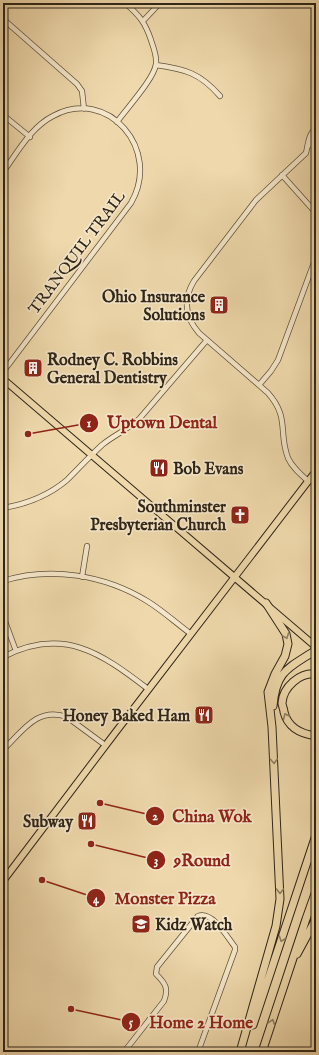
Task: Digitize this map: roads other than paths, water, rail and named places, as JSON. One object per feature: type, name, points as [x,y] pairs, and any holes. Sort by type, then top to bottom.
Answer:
[{"type":"highway","points":[[240,1052],[276,926],[280,899],[271,721],[268,692],[275,674],[285,656],[288,644],[286,634],[266,603]]},
{"type":"highway","points":[[271,721],[275,690],[280,678],[292,665],[316,648]]},
{"type":"highway","points":[[316,674],[311,673],[298,678],[286,689],[282,703],[285,717],[294,729],[307,735],[316,736]]},
{"type":"highway","points":[[244,1052],[316,835]]},
{"type":"highway","points":[[262,1052],[316,891]]},
{"type":"highway","points":[[290,966],[308,936],[316,919]]},
{"type":"main road","points":[[3,379],[234,578],[266,603],[316,648]]},
{"type":"main road","points":[[3,881],[105,745],[316,471]]},
{"type":"street","points":[[117,122],[151,77],[156,65],[156,54],[143,21],[125,3]]},
{"type":"street","points":[[143,21],[160,3]]},
{"type":"street","points":[[3,19],[77,84],[82,91],[84,109],[68,110],[53,116],[41,124],[3,172]]},
{"type":"street","points":[[156,65],[178,68],[192,72],[205,80],[220,96]]},
{"type":"street","name":"TRANQUIL TRAIL","points":[[3,372],[135,197],[141,176],[139,155],[132,138],[117,122],[97,111],[84,109]]},
{"type":"street","points":[[3,115],[30,137]]},
{"type":"street","points":[[308,481],[295,469],[288,459],[282,416],[280,409],[273,398],[194,328],[188,316],[187,299],[191,287],[256,200],[306,153],[308,141],[313,131],[316,133]]},
{"type":"street","points":[[308,146],[316,139]]},
{"type":"street","points":[[282,175],[316,213]]},
{"type":"street","points":[[259,385],[271,372],[278,360],[316,257]]},
{"type":"street","points":[[3,508],[28,503],[50,493],[66,480],[91,454],[140,418],[207,340]]},
{"type":"street","points":[[82,576],[87,546]]},
{"type":"street","points":[[3,581],[47,574],[82,576],[112,584],[136,594],[156,607],[191,634]]},
{"type":"street","points":[[3,616],[16,651]]},
{"type":"street","points":[[3,657],[33,646],[52,644],[79,648],[104,658],[148,689]]},
{"type":"street","points":[[3,750],[31,722],[50,714],[67,717],[105,745]]},
{"type":"street","points":[[132,1052],[125,1050],[164,1001],[167,995],[167,988],[165,984],[156,974],[157,967],[198,916],[205,915],[212,918],[235,947],[235,950],[198,1052]]},
{"type":"place","name":"Ohio Insurance Solutions","points":[[219,305]]},
{"type":"place","name":"Rodney C. Robbins General Dentistry","points":[[33,368]]},
{"type":"place","name":"Uptown Dental","points":[[28,434]]},
{"type":"place","name":"Bob Evans","points":[[159,468]]},
{"type":"place","name":"Southminster Presbyterian Church","points":[[240,515]]},
{"type":"place","name":"Honey Baked Ham","points":[[204,715]]},
{"type":"place","name":"China Wok","points":[[100,803]]},
{"type":"place","name":"Subway","points":[[87,821]]},
{"type":"place","name":"9Round","points":[[91,844]]},
{"type":"place","name":"Monster Pizza","points":[[42,880]]},
{"type":"place","name":"Kidz Watch","points":[[141,924]]},
{"type":"place","name":"Home 2 Home","points":[[71,1009]]}]
